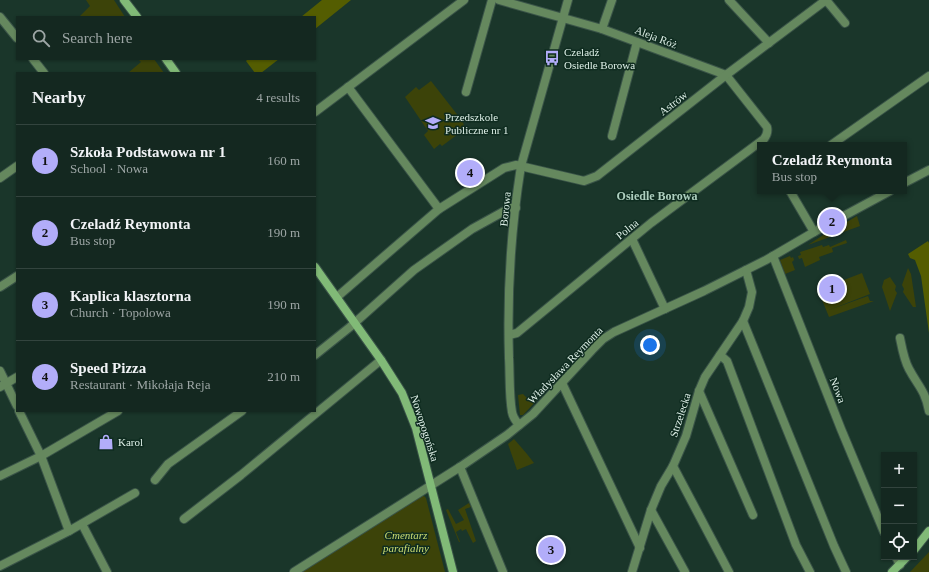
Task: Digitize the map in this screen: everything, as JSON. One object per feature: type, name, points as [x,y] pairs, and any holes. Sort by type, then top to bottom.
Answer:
[{"type":"street","points":[[124,0],[135,16]]},
{"type":"street","points":[[316,111],[464,0]]},
{"type":"street","points":[[466,92],[492,0]]},
{"type":"street","name":"Aleja Róż","points":[[499,0],[602,28],[726,75]]},
{"type":"street","name":"Borowa","points":[[520,425],[512,414],[510,392],[508,335],[511,250],[521,166],[568,0]]},
{"type":"street","points":[[602,28],[612,0]]},
{"type":"street","points":[[729,0],[769,43]]},
{"type":"street","points":[[826,0],[845,24]]},
{"type":"street","name":"Astrów","points":[[521,166],[584,181],[597,176],[726,75],[826,0]]},
{"type":"street","points":[[0,17],[16,37]]},
{"type":"street","points":[[612,136],[637,42]]},
{"type":"street","points":[[34,60],[43,72]]},
{"type":"street","points":[[167,60],[175,72]]},
{"type":"street","points":[[726,75],[767,127],[767,133],[763,142]]},
{"type":"street","points":[[834,142],[929,76]]},
{"type":"street","points":[[348,87],[439,209]]},
{"type":"street","name":"Polna","points":[[508,335],[517,333],[655,220],[757,147]]},
{"type":"street","points":[[337,297],[439,209],[506,166],[521,166]]},
{"type":"street","points":[[0,178],[16,167]]},
{"type":"street","points":[[907,181],[929,170]]},
{"type":"street","points":[[792,194],[814,232]]},
{"type":"street","name":"Władysława Reymonta","points":[[294,572],[496,444],[533,414],[592,350],[608,335],[704,291],[774,256],[814,232],[884,194]]},
{"type":"street","points":[[316,354],[355,323],[414,270],[472,229],[510,208],[516,208]]},
{"type":"street","points":[[632,239],[665,309]]},
{"type":"street","name":"Nowa","points":[[774,256],[841,430],[881,525]]},
{"type":"street","name":"Nowopogońska","points":[[316,268],[382,360],[399,388],[409,410],[431,485],[453,572]]},
{"type":"street","name":"Strzelecka","points":[[632,572],[651,510],[661,486],[673,466],[690,424],[699,391],[705,377],[743,320],[752,300],[752,292],[746,270]]},
{"type":"street","points":[[0,287],[16,277]]},
{"type":"street","points":[[743,320],[831,539],[846,572]]},
{"type":"street","points":[[900,338],[908,368],[923,390],[927,399],[929,411]]},
{"type":"street","points":[[720,354],[727,361],[796,545],[810,572]]},
{"type":"street","points":[[184,519],[241,475],[382,360]]},
{"type":"street","points":[[0,371],[3,385],[16,404]]},
{"type":"street","points":[[3,385],[16,378]]},
{"type":"street","points":[[562,383],[640,548]]},
{"type":"street","points":[[699,391],[753,515]]},
{"type":"street","points":[[19,412],[41,456],[70,531]]},
{"type":"street","points":[[0,476],[41,456],[116,412]]},
{"type":"street","points":[[155,480],[168,464],[241,412]]},
{"type":"street","points":[[673,466],[728,572]]},
{"type":"street","points":[[460,467],[503,572]]},
{"type":"street","points":[[0,566],[70,531],[135,493]]},
{"type":"street","points":[[651,510],[685,572]]},
{"type":"street","points":[[82,524],[107,572]]},
{"type":"street","points":[[917,546],[929,531]]},
{"type":"street","points":[[898,560],[900,565]]},
{"type":"street","points":[[892,572],[904,560]]},
{"type":"green space","points":[[86,0],[114,0],[124,16],[80,16],[90,6]]},
{"type":"green space","points":[[322,0],[351,0],[316,28],[316,16],[302,16]]},
{"type":"green space","points":[[139,60],[155,60],[163,72],[129,72],[141,62]]},
{"type":"green space","points":[[278,60],[262,72],[254,72],[246,61]]},
{"type":"green space","points":[[431,81],[463,122],[464,127],[462,131],[442,146],[440,144],[434,149],[424,135],[428,131],[405,97],[416,87],[419,90]]},
{"type":"green space","points":[[857,216],[860,226],[808,245],[834,228],[836,231],[841,227],[840,226]]},
{"type":"green space","points":[[846,240],[847,243],[832,248],[833,252],[819,257],[820,260],[805,267],[802,258],[799,259],[798,256],[801,255],[800,252],[822,245],[823,247],[829,245],[830,247]]},
{"type":"green space","points":[[928,241],[929,333],[921,276],[915,260],[910,258],[908,254]]},
{"type":"green space","points":[[790,256],[791,258],[793,257],[794,260],[792,262],[795,270],[785,274],[780,260]]},
{"type":"green space","points":[[908,268],[911,274],[916,307],[913,307],[903,292],[904,289],[902,285]]},
{"type":"green space","points":[[862,273],[870,294],[829,310],[868,296],[870,301],[874,301],[829,317],[818,290]]},
{"type":"green space","points":[[890,277],[896,286],[895,290],[897,293],[890,311],[882,287],[884,280]]},
{"type":"green space","points":[[523,394],[528,399],[531,395],[537,400],[523,415],[520,415],[518,395]]},
{"type":"green space","points":[[514,439],[534,463],[517,470],[508,444]]},
{"type":"green space","name":"Cmentarz parafialny","points":[[421,496],[426,498],[445,572],[302,572]]},
{"type":"green space","points":[[469,503],[471,507],[465,509],[476,541],[473,543],[466,529],[462,531],[461,529],[456,532],[459,542],[446,510],[448,509],[456,524],[464,520],[458,510]]},
{"type":"green space","points":[[929,552],[929,572],[910,572],[911,571]]},
{"type":"place","name":"Czeladź Osiedle Borowa","points":[[552,58]]},
{"type":"place","name":"Przedszkole Publiczne nr 1","points":[[433,123]]},
{"type":"place","name":"Speed Pizza","points":[[470,173]]},
{"type":"place","name":"Czeladź Reymonta","points":[[832,222]]},
{"type":"place","name":"Szkoła Podstawowa nr 1","points":[[832,289]]},
{"type":"place","name":"Karol","points":[[106,442]]},
{"type":"place","name":"Kaplica klasztorna","points":[[551,550]]},
{"type":"district","name":"Osiedle Borowa","points":[[657,196]]}]
